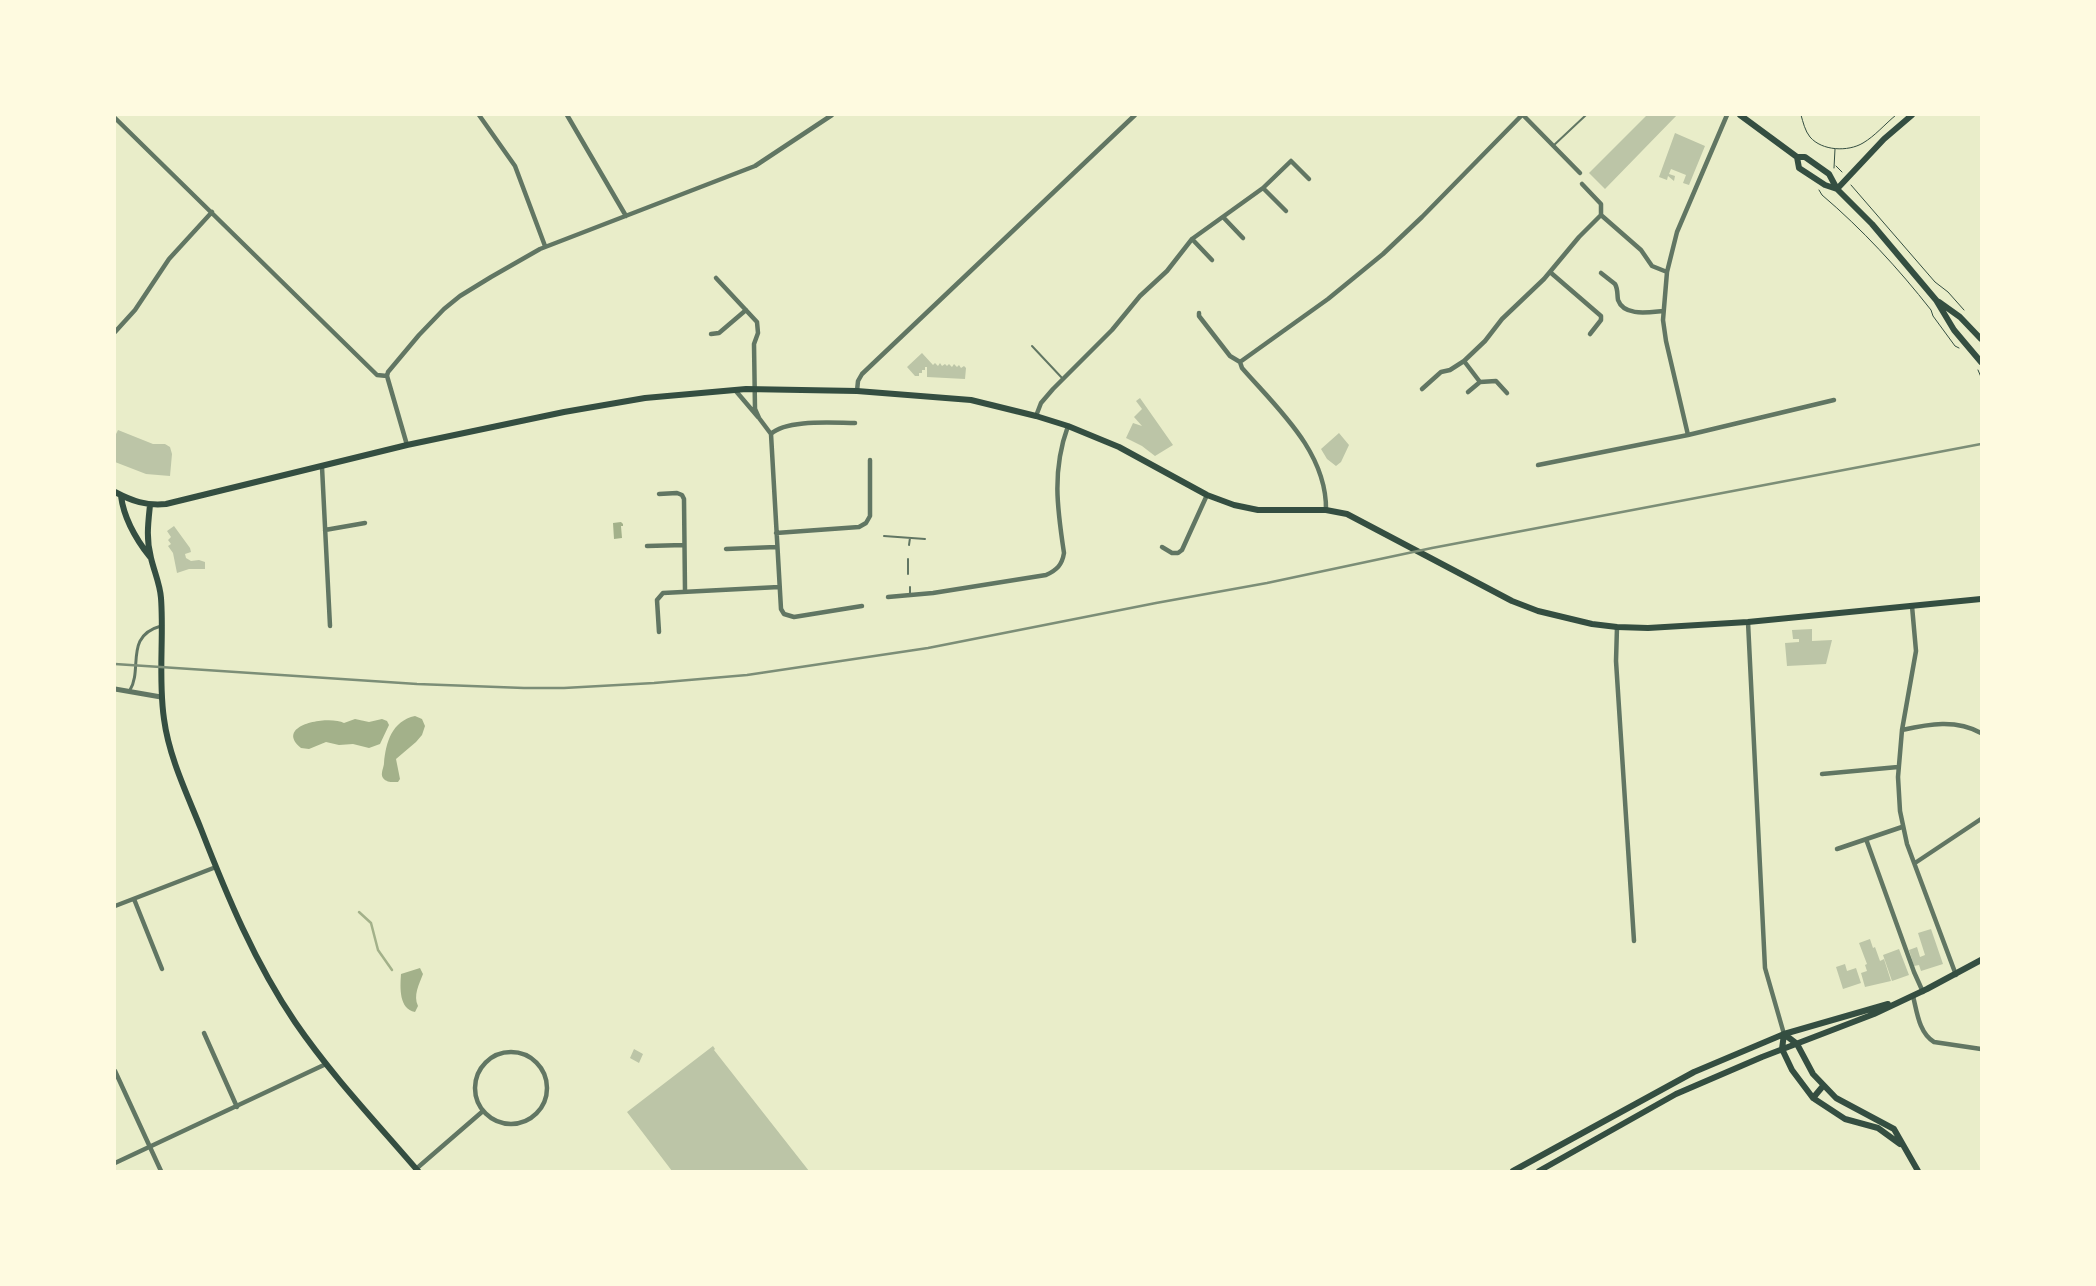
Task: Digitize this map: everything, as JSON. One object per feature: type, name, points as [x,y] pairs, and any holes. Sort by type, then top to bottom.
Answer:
[{"type":"main road","points":[[1740,115],[1797,157],[1806,157],[1829,174],[1837,189],[1872,224],[1936,300],[1954,330],[1981,362]]},
{"type":"main road","points":[[1837,189],[1872,150],[1912,115]]},
{"type":"main road","points":[[1797,157],[1801,170],[1825,185],[1837,189]]},
{"type":"main road","points":[[1936,300],[1960,317],[1981,339]]},
{"type":"main road","points":[[118,494],[150,505],[166,504],[407,445],[603,405],[678,394],[735,390],[857,391],[971,400],[1036,416],[1068,426],[1118,447],[1208,495],[1240,507],[1258,510],[1326,510],[1353,516],[1518,604],[1568,620],[1617,627],[1648,628],[1748,622],[1981,599]]},
{"type":"main road","points":[[118,494],[135,538],[151,558]]},
{"type":"main road","points":[[150,505],[146,526],[151,558],[160,590],[161,697],[168,742],[216,867],[242,927],[270,981],[295,1022],[326,1064],[417,1170]]},
{"type":"main road","points":[[1539,1171],[1646,1110],[1699,1084],[1782,1049],[1846,1026],[1923,992],[1981,960]]},
{"type":"main road","points":[[1514,1171],[1694,1072],[1784,1034],[1906,999]]},
{"type":"main road","points":[[1784,1034],[1797,1044],[1813,1074],[1836,1098],[1852,1108],[1874,1116],[1894,1129],[1918,1171]]},
{"type":"main road","points":[[1784,1034],[1782,1049],[1792,1070],[1813,1098],[1845,1119],[1878,1128],[1906,1150]]},
{"type":"main road","points":[[1694,1072],[1699,1084]]},
{"type":"main road","points":[[1813,1098],[1823,1086]]},
{"type":"main road","points":[[1558,1146],[1565,1156]]},
{"type":"street","points":[[479,115],[515,166],[545,246]]},
{"type":"street","points":[[568,115],[626,216]]},
{"type":"street","points":[[407,445],[387,376],[390,368],[444,309],[491,277],[545,246],[754,166],[832,115]]},
{"type":"street","points":[[857,391],[858,381],[862,374],[1136,115]]},
{"type":"street","points":[[1240,362],[1328,299],[1383,254],[1522,115],[1580,173]]},
{"type":"street","points":[[1688,435],[1670,361],[1664,311],[1666,272],[1670,251],[1727,115]]},
{"type":"street","points":[[115,118],[377,375],[387,376]]},
{"type":"street","points":[[1036,416],[1041,404],[1063,379],[1112,330],[1140,296],[1167,271],[1192,239],[1264,188],[1291,161],[1309,179]]},
{"type":"street","points":[[1422,388],[1441,372],[1450,370],[1464,361],[1502,319],[1550,272],[1579,237],[1601,215],[1601,204],[1582,184]]},
{"type":"street","points":[[1264,188],[1286,211]]},
{"type":"street","points":[[115,332],[136,310],[169,259],[212,212]]},
{"type":"street","points":[[1601,215],[1641,250],[1652,266],[1666,272]]},
{"type":"street","points":[[1223,217],[1243,238]]},
{"type":"street","points":[[1192,239],[1212,260]]},
{"type":"street","points":[[1550,272],[1601,316],[1601,320],[1590,334]]},
{"type":"street","points":[[1601,273],[1615,284],[1619,302],[1625,308],[1636,312],[1664,311]]},
{"type":"street","points":[[716,278],[757,322],[758,328],[754,344],[755,409],[759,418]]},
{"type":"street","points":[[712,334],[719,333],[746,310]]},
{"type":"street","points":[[1200,313],[1199,316],[1230,356],[1240,362],[1242,368],[1306,445],[1323,481],[1326,495],[1326,510]]},
{"type":"street","points":[[1464,361],[1480,382]]},
{"type":"street","points":[[1468,392],[1480,382],[1496,381],[1507,393]]},
{"type":"street","points":[[735,390],[771,434],[781,609],[788,616],[862,606]]},
{"type":"street","points":[[1538,464],[1688,435],[1834,400]]},
{"type":"street","points":[[771,434],[776,429],[783,427],[854,423]]},
{"type":"street","points":[[888,597],[933,593],[1046,575],[1055,571],[1060,566],[1064,553],[1056,488],[1059,456],[1068,426]]},
{"type":"street","points":[[776,533],[859,527],[866,523],[870,516],[870,460]]},
{"type":"street","points":[[322,467],[330,626]]},
{"type":"street","points":[[659,494],[677,493],[682,495],[684,499],[685,590]]},
{"type":"street","points":[[1162,547],[1172,553],[1178,553],[1182,550],[1208,495]]},
{"type":"street","points":[[325,530],[365,523]]},
{"type":"street","points":[[647,546],[684,545]]},
{"type":"street","points":[[726,549],[776,547]]},
{"type":"street","points":[[658,632],[657,600],[663,593],[685,590],[779,587]]},
{"type":"street","points":[[1912,606],[1916,651],[1902,730],[1898,767],[1902,827],[1926,898],[1956,975]]},
{"type":"street","points":[[1748,622],[1765,968],[1784,1034]]},
{"type":"street","points":[[130,690],[134,677],[135,654],[144,636],[150,630],[161,626]]},
{"type":"street","points":[[1617,627],[1616,661],[1634,941]]},
{"type":"street","points":[[115,690],[130,690],[161,697]]},
{"type":"street","points":[[1902,730],[1936,724],[1960,724],[1981,733]]},
{"type":"street","points":[[1822,774],[1898,767]]},
{"type":"street","points":[[1915,863],[1981,819]]},
{"type":"street","points":[[1837,849],[1902,827]]},
{"type":"street","points":[[1866,840],[1923,992]]},
{"type":"street","points":[[115,906],[216,867]]},
{"type":"street","points":[[134,899],[162,969]]},
{"type":"street","points":[[1913,996],[1922,1029],[1929,1039],[1934,1042],[1981,1049]]},
{"type":"street","points":[[204,1034],[237,1107]]},
{"type":"street","points":[[508,1053],[525,1055],[535,1061],[543,1071],[547,1082],[547,1094],[543,1105],[536,1114],[526,1121],[509,1124],[492,1119],[483,1111],[477,1100],[476,1083],[482,1066],[491,1058],[508,1053]]},
{"type":"street","points":[[115,1164],[326,1064]]},
{"type":"street","points":[[115,1071],[161,1171]]},
{"type":"street","points":[[417,1170],[483,1111]]},
{"type":"lane","points":[[1553,147],[1586,115]]},
{"type":"lane","points":[[1032,346],[1063,379]]},
{"type":"lane","points":[[884,536],[925,539]]},
{"type":"lane","points":[[909,545],[910,538]]},
{"type":"lane","points":[[908,559],[908,574]]},
{"type":"lane","points":[[910,587],[910,595]]},
{"type":"path","points":[[1802,115],[1806,130],[1811,138],[1824,146],[1835,149],[1844,149],[1862,144],[1896,115]]},
{"type":"path","points":[[1833,168],[1835,166],[1835,149]]},
{"type":"path","points":[[1835,166],[1841,170]]},
{"type":"path","points":[[1820,187],[1822,195],[1853,222],[1916,291],[1955,346],[1962,349]]},
{"type":"path","points":[[1860,197],[1935,282],[1948,292],[1968,314]]},
{"type":"path","points":[[1978,369],[1981,377]]},
{"type":"shaded area","points":[[621,522],[623,524],[621,526],[622,538],[614,539],[613,523]]},
{"type":"shaded area","points":[[415,716],[422,719],[425,726],[422,735],[396,759],[400,779],[398,782],[386,781],[382,773],[389,740],[401,722]]},
{"type":"shaded area","points":[[355,719],[369,722],[382,719],[387,721],[389,725],[380,744],[369,748],[353,744],[339,745],[326,742],[309,749],[301,748],[294,740],[294,733],[298,728],[306,724],[327,720],[344,723]]},
{"type":"shaded area","points":[[420,968],[423,974],[417,990],[418,1006],[415,1012],[406,1007],[403,1002],[401,974]]},
{"type":"building","points":[[1647,115],[1677,115],[1605,189],[1589,173]]},
{"type":"building","points":[[1675,133],[1705,146],[1689,185],[1683,183],[1686,175],[1671,169],[1669,174],[1675,176],[1674,181],[1668,176],[1667,180],[1659,177]]},
{"type":"building","points":[[922,353],[933,365],[935,363],[938,366],[940,363],[942,366],[949,364],[952,367],[954,364],[957,367],[959,365],[961,368],[964,366],[966,368],[965,379],[927,377],[927,367],[925,367],[925,370],[922,370],[922,373],[919,373],[919,376],[915,376],[907,367]]},
{"type":"building","points":[[1140,398],[1173,445],[1155,456],[1142,446],[1126,438],[1133,423],[1142,426],[1134,417],[1142,409],[1136,401]]},
{"type":"building","points":[[118,430],[153,444],[165,444],[170,447],[172,454],[170,476],[146,474],[115,462],[115,436]]},
{"type":"building","points":[[1339,433],[1349,445],[1341,462],[1336,466],[1327,459],[1321,449]]},
{"type":"building","points":[[174,526],[190,548],[191,552],[185,554],[186,558],[191,561],[199,560],[205,562],[205,569],[189,569],[177,573],[173,553],[168,546],[171,544],[168,540],[171,537],[167,531]]},
{"type":"building","points":[[1812,629],[1812,641],[1832,640],[1826,664],[1787,666],[1785,643],[1799,642],[1799,639],[1793,639],[1792,630]]},
{"type":"building","points":[[1931,929],[1943,964],[1921,971],[1919,965],[1914,966],[1909,950],[1917,947],[1920,957],[1925,955],[1918,933]]},
{"type":"building","points":[[1870,939],[1880,961],[1884,959],[1891,981],[1865,987],[1861,973],[1867,971],[1865,965],[1867,964],[1859,943]]},
{"type":"building","points":[[1899,949],[1909,975],[1892,981],[1883,955]]},
{"type":"building","points":[[1845,964],[1847,971],[1856,968],[1861,983],[1843,989],[1836,967]]},
{"type":"building","points":[[713,1046],[714,1050],[809,1171],[672,1171],[627,1112]]},
{"type":"building","points":[[634,1049],[643,1054],[639,1063],[630,1058]]},
{"type":"waterway","points":[[359,912],[371,923],[378,950],[392,970]]},
{"type":"railway","points":[[115,664],[417,684],[524,688],[564,688],[654,683],[747,675],[928,648],[1267,583],[1432,548],[1981,444]]}]
